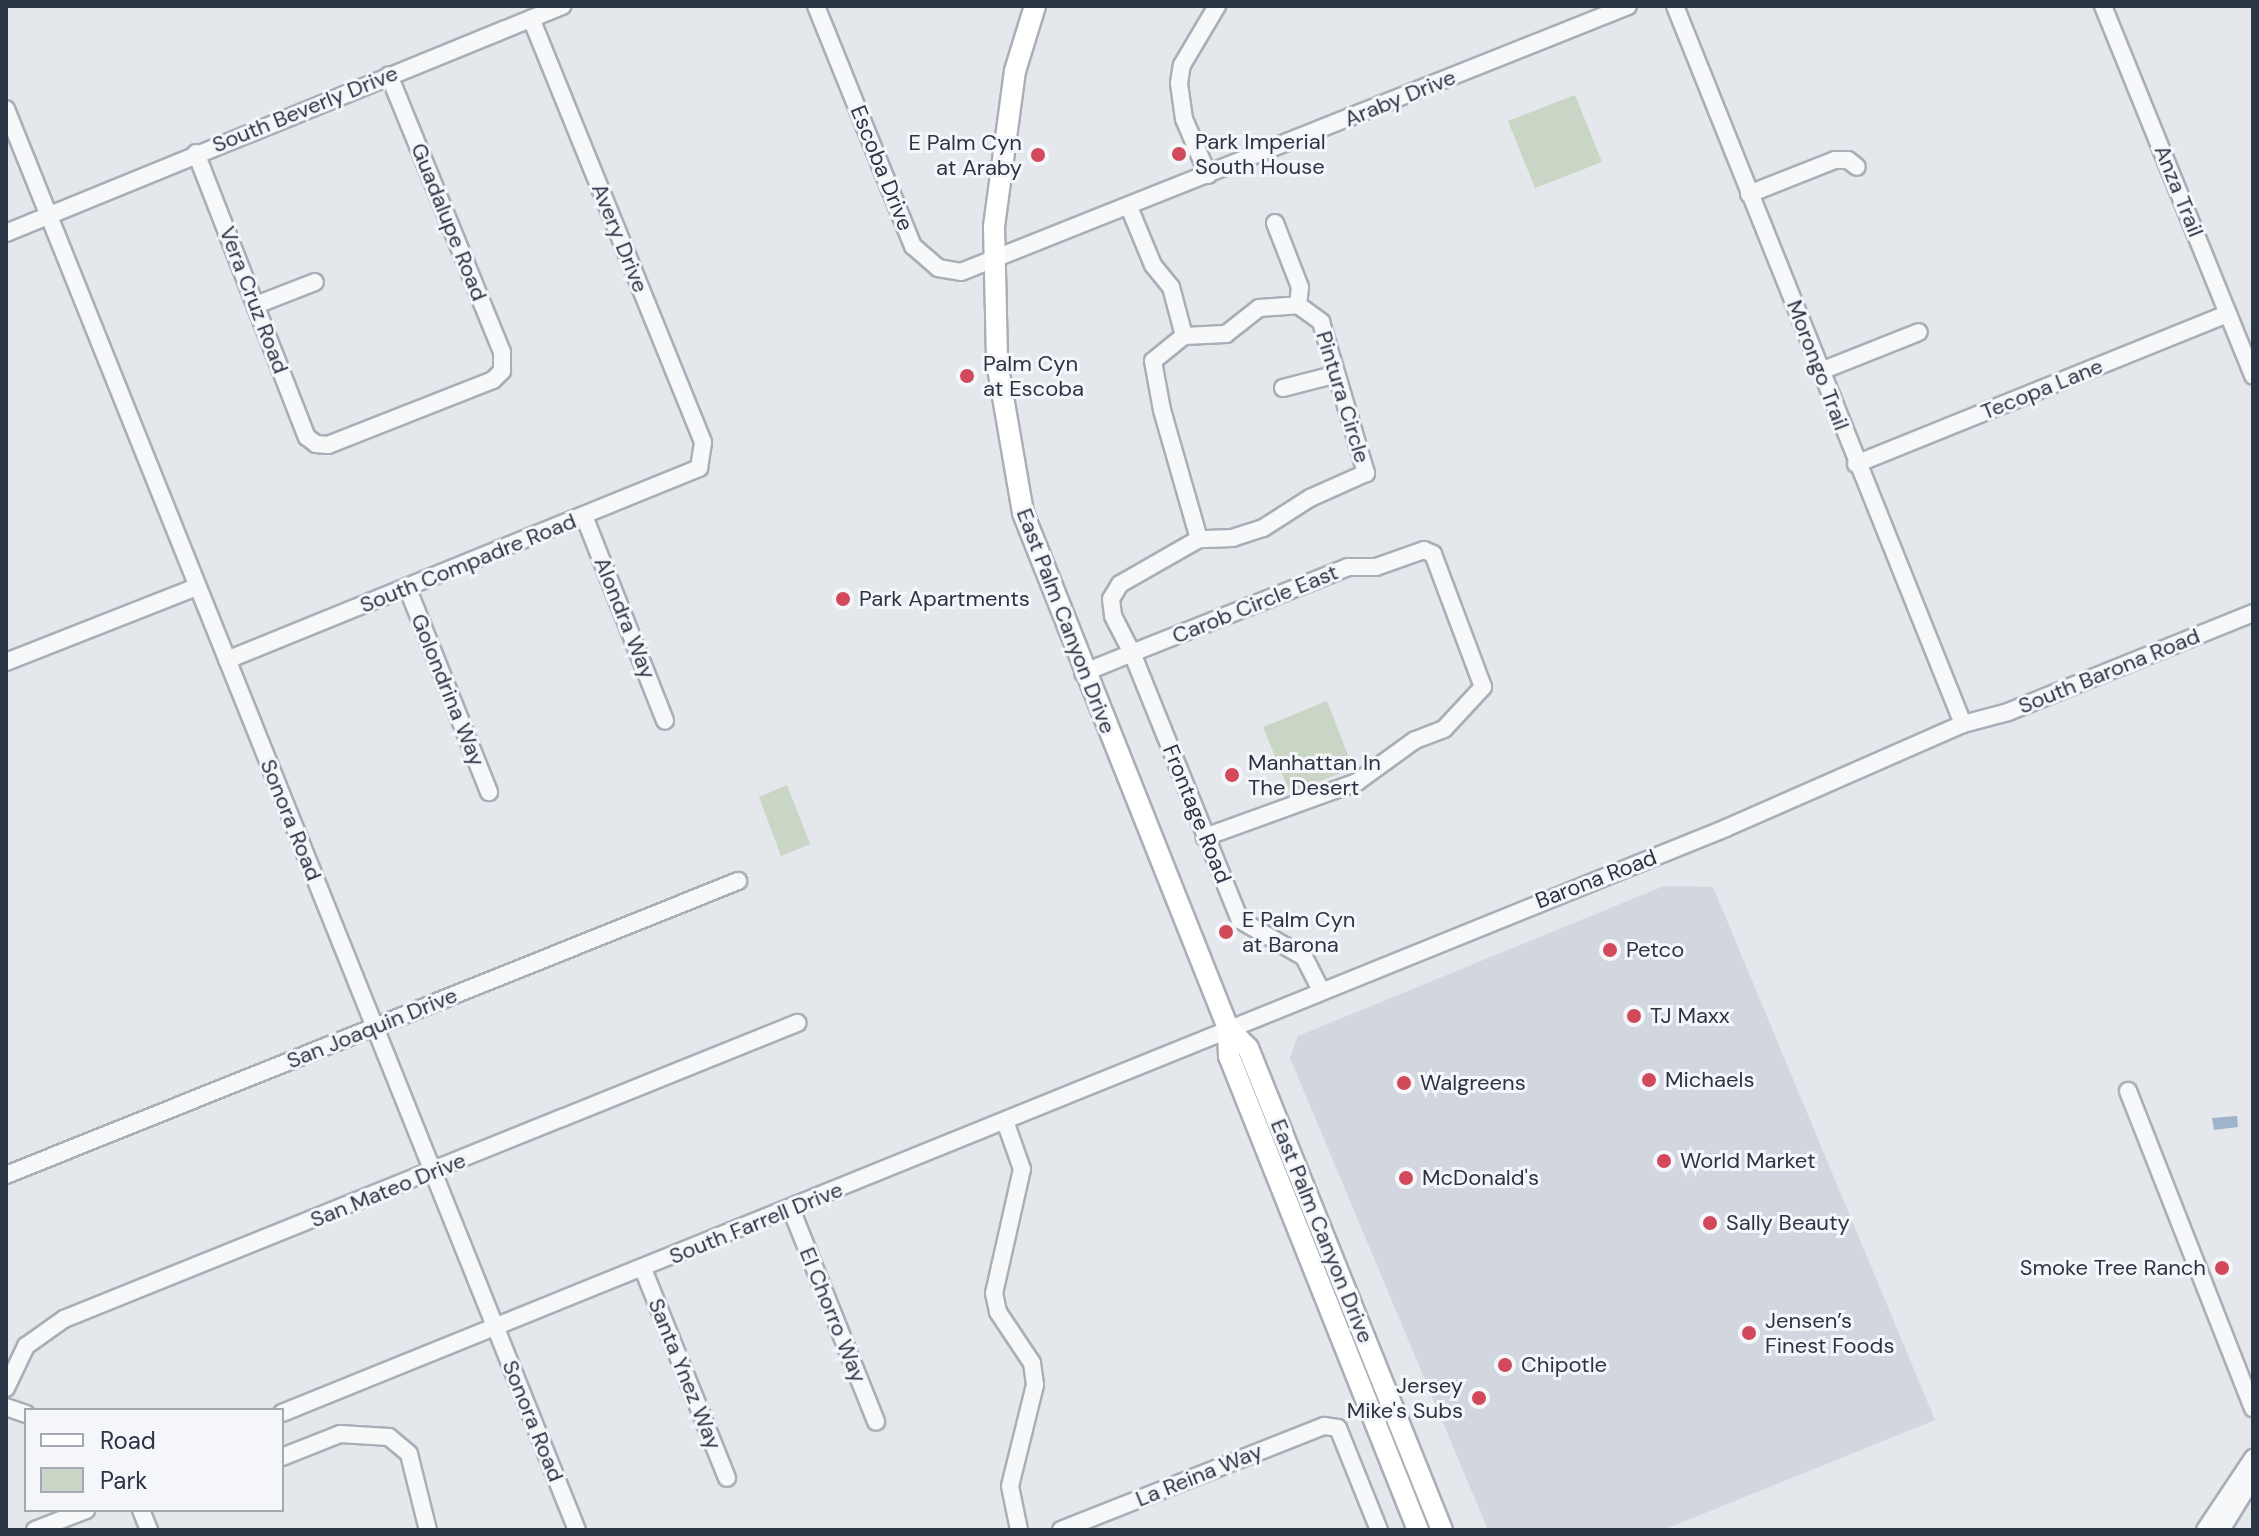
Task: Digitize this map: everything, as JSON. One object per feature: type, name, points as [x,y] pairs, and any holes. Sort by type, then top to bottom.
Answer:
[{"type":"main road","name":"East Palm Canyon Drive","points":[[1035,6],[1015,71],[1004,137],[994,263],[997,362],[1011,455],[1039,560],[1228,1028],[1229,1056],[1418,1530]]},
{"type":"main road","name":"East Palm Canyon Drive","points":[[1228,1028],[1248,1048],[1442,1530]]},
{"type":"street","name":"South Beverly Drive","points":[[6,233],[562,6]]},
{"type":"street","name":"Escoba Drive","points":[[816,6],[918,254],[938,268],[961,272],[994,263]]},
{"type":"street","points":[[1208,175],[1180,106],[1179,83],[1182,65],[1217,6]]},
{"type":"street","name":"Araby Drive","points":[[994,263],[1628,6]]},
{"type":"street","name":"Morongo Trail","points":[[1675,6],[1856,464],[1963,724]]},
{"type":"street","name":"Anza Trail","points":[[2103,6],[2253,376]]},
{"type":"street","name":"Avery Drive","points":[[531,19],[703,442],[703,458]]},
{"type":"street","name":"Guadalupe Road","points":[[316,444],[328,445],[479,386],[502,371],[502,352],[389,75]]},
{"type":"street","name":"Sonora Road","points":[[6,109],[577,1530]]},
{"type":"street","name":"Vera Cruz Road","points":[[196,153],[307,437],[316,444]]},
{"type":"street","points":[[1749,194],[1835,160],[1848,160],[1857,167]]},
{"type":"street","points":[[1129,207],[1153,265],[1171,287],[1184,336],[1153,361],[1162,410],[1199,539]]},
{"type":"street","points":[[1275,223],[1300,287],[1298,305]]},
{"type":"street","points":[[256,305],[315,282]]},
{"type":"street","name":"Pintura Circle","points":[[1132,653],[1113,616],[1111,599],[1120,584],[1199,539],[1233,538],[1263,528],[1310,498],[1366,473],[1333,375],[1321,322],[1298,305],[1259,308],[1226,334],[1184,336]]},
{"type":"street","name":"Tecopa Lane","points":[[1856,464],[2228,314]]},
{"type":"street","points":[[1821,371],[1919,332]]},
{"type":"street","points":[[1283,388],[1333,375]]},
{"type":"street","name":"South Compadre Road","points":[[227,660],[684,476],[699,468],[703,458]]},
{"type":"street","name":"Alondra Way","points":[[584,516],[665,721]]},
{"type":"street","name":"Carob Circle East","points":[[1132,653],[1348,567],[1376,567],[1424,550],[1433,554],[1482,675],[1479,696],[1444,729],[1415,740],[1357,782],[1205,837]]},
{"type":"street","points":[[6,662],[196,587]]},
{"type":"street","name":"Golondrina Way","points":[[407,587],[489,792]]},
{"type":"street","name":"South Barona Road","points":[[1963,724],[2008,712],[2253,613]]},
{"type":"street","points":[[1083,673],[1132,653]]},
{"type":"street","name":"Frontage Road","points":[[1132,653],[1240,920],[1304,957],[1321,990]]},
{"type":"street","name":"Barona Road","points":[[1228,1028],[1726,828],[1963,724]]},
{"type":"street","name":"San Joaquin Drive","points":[[6,1175],[738,881]]},
{"type":"street","name":"San Mateo Drive","points":[[6,1388],[26,1346],[45,1328],[797,1023]]},
{"type":"street","name":"South Farrell Drive","points":[[284,1412],[791,1209],[1228,1028]]},
{"type":"street","points":[[2128,1091],[2253,1408]]},
{"type":"street","points":[[1005,1121],[1022,1169],[994,1293],[998,1312],[1032,1363],[1035,1385],[1010,1486],[1019,1530]]},
{"type":"street","name":"El Chorro Way","points":[[791,1209],[876,1422]]},
{"type":"street","name":"Santa Ynez Way","points":[[643,1269],[727,1478]]},
{"type":"street","name":"La Reina Way","points":[[1061,1530],[1324,1426],[1338,1428],[1379,1530]]},
{"type":"street","points":[[284,1456],[340,1434],[367,1432],[389,1437],[409,1454],[428,1530]]},
{"type":"street","points":[[2205,1530],[2253,1458]]},
{"type":"street","points":[[2221,1530],[2253,1478]]},
{"type":"street","points":[[35,1530],[81,1512]]},
{"type":"shaded area","points":[[1664,886],[1713,887],[1935,1420],[1663,1530],[1488,1530],[1290,1058],[1298,1036]]},
{"type":"green space","points":[[1575,95],[1602,162],[1535,188],[1508,121]]},
{"type":"green space","points":[[1327,701],[1353,768],[1290,793],[1263,727]]},
{"type":"green space","points":[[787,785],[810,844],[781,856],[759,797]]},
{"type":"water","points":[[2237,1116],[2238,1127],[2214,1130],[2212,1118]]},
{"type":"place","name":"Park Imperial South House","points":[[1179,154]]},
{"type":"place","name":"E Palm Cyn at Araby","points":[[1038,155]]},
{"type":"place","name":"Palm Cyn at Escoba","points":[[967,376]]},
{"type":"place","name":"Park Apartments","points":[[843,599]]},
{"type":"place","name":"Manhattan In The Desert","points":[[1232,775]]},
{"type":"place","name":"E Palm Cyn at Barona","points":[[1226,932]]},
{"type":"place","name":"Petco","points":[[1610,950]]},
{"type":"place","name":"TJ Maxx","points":[[1634,1016]]},
{"type":"place","name":"Michaels","points":[[1649,1080]]},
{"type":"place","name":"Walgreens","points":[[1404,1083]]},
{"type":"place","name":"World Market","points":[[1664,1161]]},
{"type":"place","name":"McDonald's","points":[[1406,1178]]},
{"type":"place","name":"Sally Beauty","points":[[1710,1223]]},
{"type":"place","name":"Smoke Tree Ranch","points":[[2222,1268]]},
{"type":"place","name":"Jensen’s Finest Foods","points":[[1749,1333]]},
{"type":"place","name":"Chipotle","points":[[1505,1365]]},
{"type":"place","name":"Jersey Mike's Subs","points":[[1479,1398]]}]
